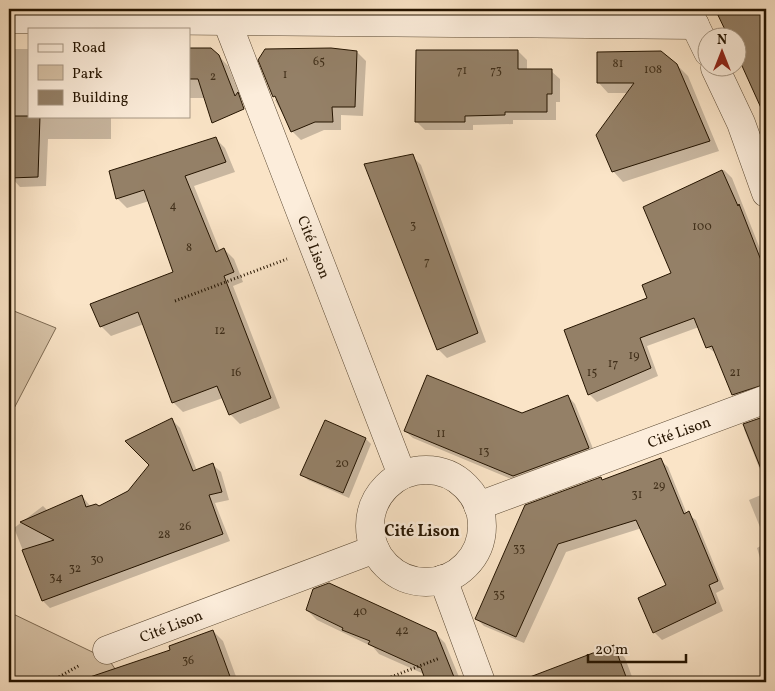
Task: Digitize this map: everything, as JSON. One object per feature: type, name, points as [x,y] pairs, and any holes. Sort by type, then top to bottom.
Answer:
[{"type":"street","points":[[9,18],[226,19],[396,23],[691,17],[698,31]]},
{"type":"street","name":"Cité Lison","points":[[226,19],[402,475]]},
{"type":"street","points":[[720,78],[740,123],[766,193]]},
{"type":"street","name":"Cité Lison","points":[[478,506],[766,399]]},
{"type":"street","points":[[420,470],[439,471],[456,478],[469,490],[478,506],[482,521],[481,536],[476,550],[468,562],[456,572],[443,579],[427,582],[411,579],[396,573],[384,563],[375,549],[370,528],[373,506],[380,493],[390,482],[402,475],[420,470]]},
{"type":"street","name":"Cité Lison","points":[[107,650],[375,549]]},
{"type":"street","points":[[443,579],[481,682]]},
{"type":"path","points":[[175,301],[315,249]]},
{"type":"path","points":[[378,682],[415,670],[468,645]]},
{"type":"green space","points":[[9,309],[56,328],[9,418]]},
{"type":"green space","points":[[9,612],[109,660],[124,682],[9,682]]},
{"type":"building","points":[[715,9],[766,9],[766,119],[747,78],[748,28],[724,28]]},
{"type":"building","points":[[190,48],[211,48],[219,55],[235,96],[238,92],[244,109],[212,123],[198,79],[190,79]]},
{"type":"building","points":[[331,48],[357,51],[355,107],[332,107],[333,122],[315,122],[291,132],[275,96],[273,97],[258,60],[265,49]]},
{"type":"building","points":[[416,50],[518,50],[518,69],[552,69],[552,94],[547,94],[547,112],[505,112],[505,115],[465,116],[465,122],[415,122]]},
{"type":"building","points":[[661,51],[677,64],[710,141],[612,172],[596,135],[634,83],[597,83],[597,52]]},
{"type":"building","points":[[9,116],[40,118],[38,177],[9,178]]},
{"type":"building","points":[[216,137],[226,162],[185,176],[216,252],[224,248],[234,272],[224,276],[271,398],[229,415],[217,386],[172,403],[138,312],[100,327],[90,304],[173,272],[144,190],[116,199],[109,171]]},
{"type":"building","points":[[413,154],[478,333],[437,350],[364,164]]},
{"type":"building","points":[[722,170],[738,206],[739,204],[766,273],[766,384],[732,395],[712,346],[706,348],[694,318],[640,338],[651,368],[588,395],[564,330],[647,298],[642,285],[671,273],[643,207]]},
{"type":"building","points":[[427,375],[522,413],[568,395],[589,448],[513,476],[404,431]]},
{"type":"building","points":[[766,416],[766,478],[765,479],[743,424]]},
{"type":"building","points":[[172,418],[193,471],[213,463],[222,492],[209,495],[223,534],[42,601],[22,550],[54,540],[20,522],[82,495],[86,507],[96,504],[99,506],[128,491],[149,465],[125,441]]},
{"type":"building","points":[[325,420],[366,438],[343,493],[300,475]]},
{"type":"building","points":[[661,458],[684,514],[689,511],[718,581],[709,585],[716,603],[653,633],[638,598],[666,585],[636,520],[558,544],[516,637],[475,619],[525,505],[601,477],[602,480]]},
{"type":"building","points":[[329,583],[436,632],[456,682],[426,682],[421,668],[368,644],[370,641],[342,630],[343,628],[306,610],[313,589]]},
{"type":"building","points":[[213,630],[232,682],[88,682],[87,678],[170,650],[169,646]]},
{"type":"building","points":[[614,645],[628,682],[522,682],[522,680]]},
{"type":"district","name":"Cité Lison","points":[[422,530]]}]
